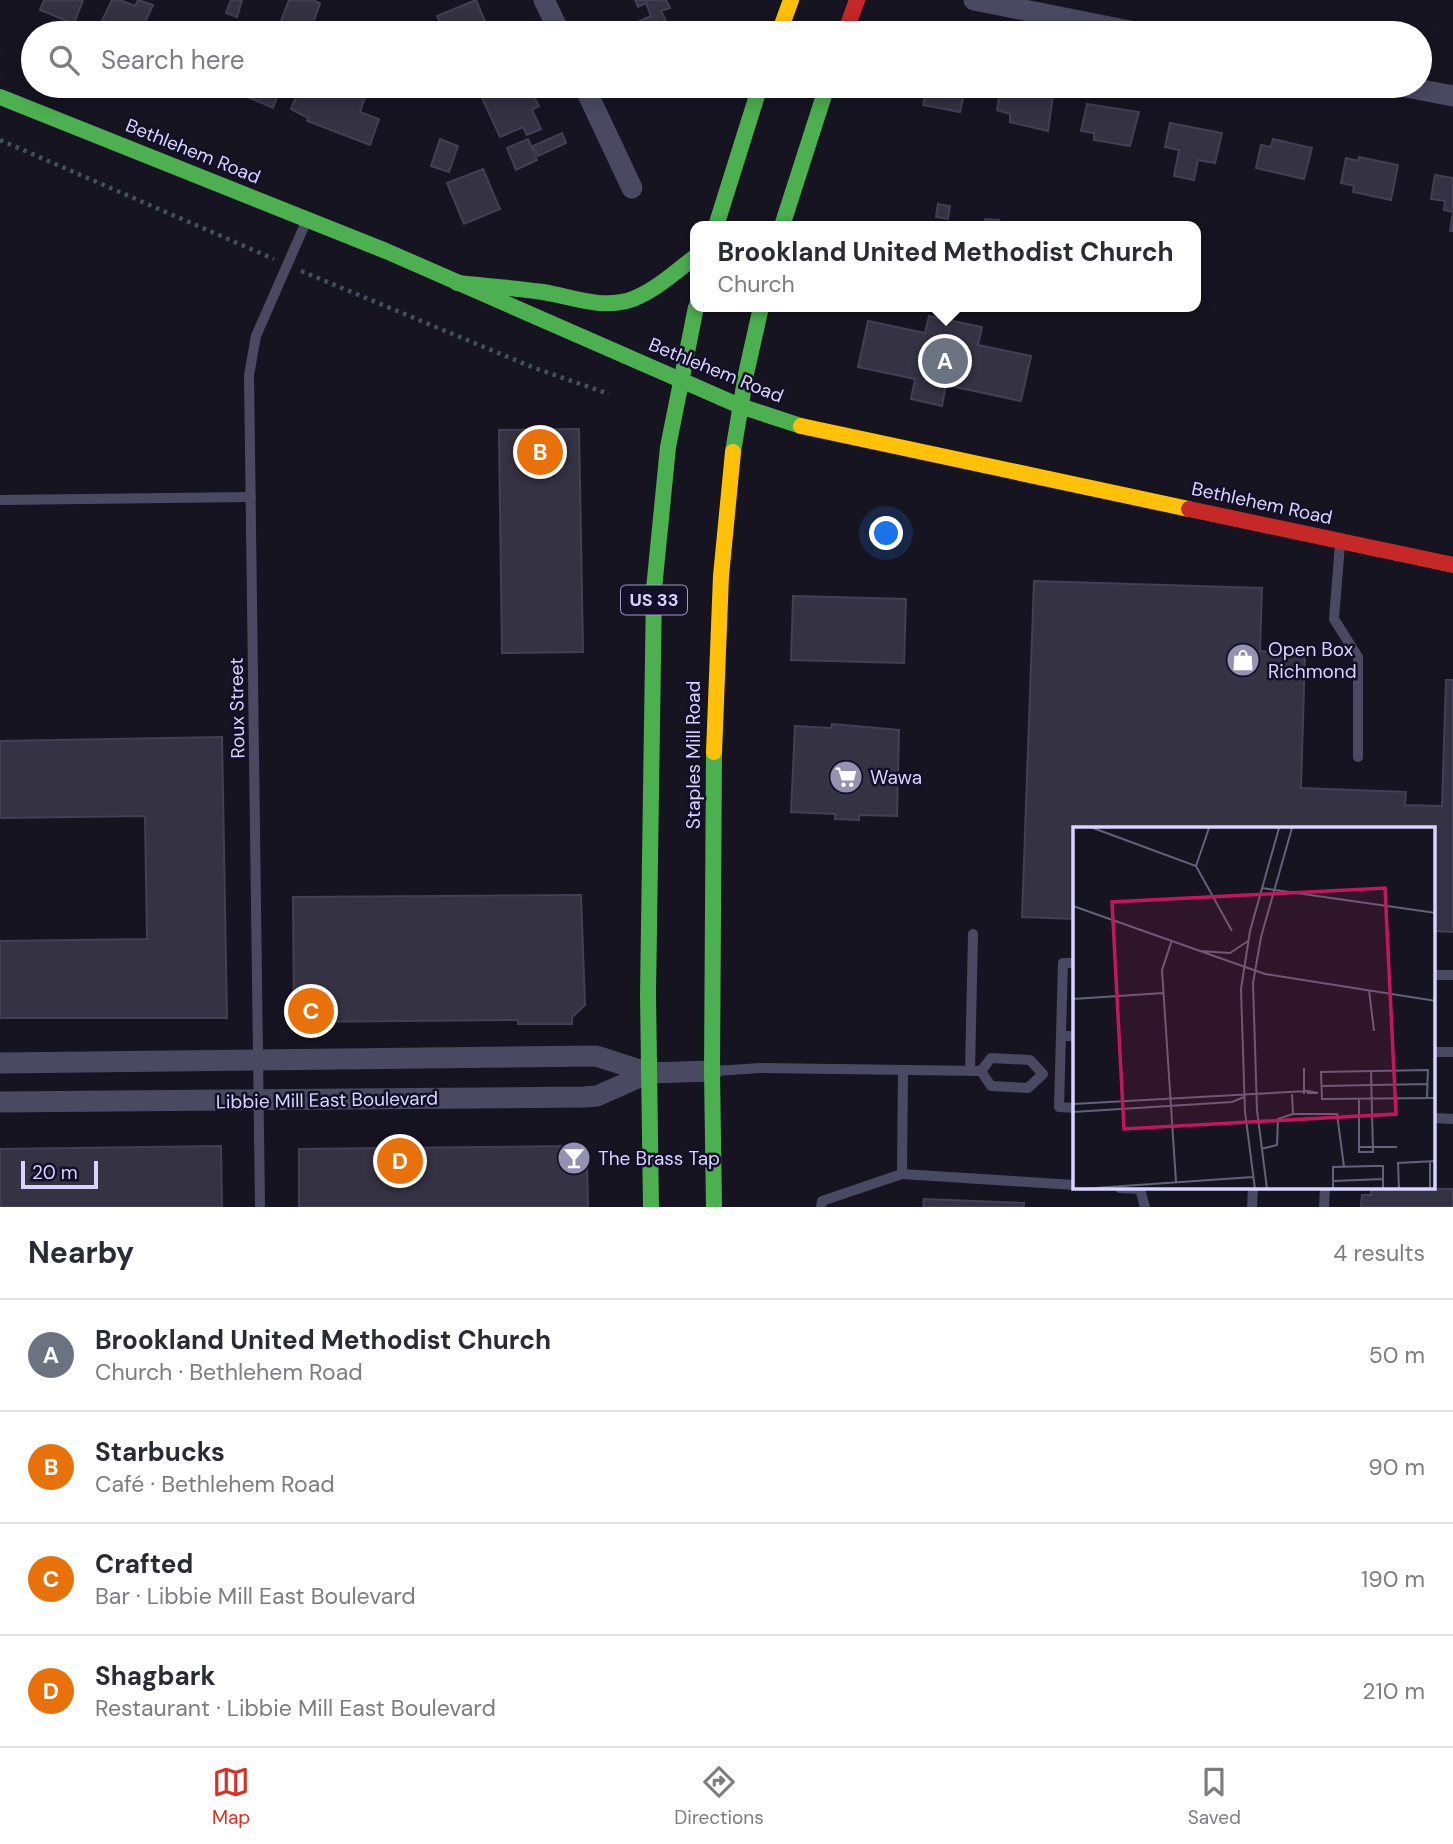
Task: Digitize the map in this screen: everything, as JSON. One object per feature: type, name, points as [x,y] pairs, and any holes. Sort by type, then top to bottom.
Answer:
[{"type":"main road","points":[[783,21],[791,0]]},
{"type":"main road","points":[[849,21],[856,0]]},
{"type":"main road","name":"Bethlehem Road","points":[[0,97],[307,220],[740,406],[793,424],[1453,565]]},
{"type":"main road","points":[[718,221],[756,98]]},
{"type":"main road","points":[[784,221],[823,98]]},
{"type":"main road","points":[[457,283],[556,295],[592,304],[612,304],[632,299],[647,291],[690,261]]},
{"type":"main road","name":"US 33","points":[[651,1207],[648,995],[654,589],[662,499],[680,380],[695,312]]},
{"type":"main road","name":"Staples Mill Road","points":[[714,1207],[712,1071],[716,626],[727,493],[740,406],[760,312]]},
{"type":"street","points":[[544,0],[554,21]]},
{"type":"street","points":[[974,0],[1080,21]]},
{"type":"street","points":[[1432,92],[1453,96]]},
{"type":"street","points":[[590,98],[632,188]]},
{"type":"street","name":"Libbie Mill East Boulevard","points":[[0,1063],[596,1056],[649,1073],[712,1071]]},
{"type":"street","name":"Libbie Mill East Boulevard","points":[[0,1102],[584,1097],[597,1096],[649,1073]]},
{"type":"lane","name":"Roux Street","points":[[260,1207],[249,375],[256,336],[307,220]]},
{"type":"lane","points":[[0,500],[251,497]]},
{"type":"lane","points":[[1340,541],[1334,619],[1358,657],[1358,757]]},
{"type":"lane","points":[[973,934],[976,1071],[990,1086],[1028,1088],[1043,1074],[1060,1074]]},
{"type":"lane","points":[[1073,963],[1063,962],[1059,1107],[1073,1108]]},
{"type":"lane","points":[[1061,1036],[1073,1037]]},
{"type":"lane","points":[[712,1071],[760,1068],[976,1071],[991,1058],[1030,1060],[1043,1074]]},
{"type":"lane","points":[[902,1174],[903,1071]]},
{"type":"lane","points":[[821,1207],[822,1201],[902,1174],[1073,1185]]},
{"type":"lane","points":[[1140,1190],[1145,1207]]},
{"type":"building","points":[[44,0],[83,0],[75,21],[67,21],[40,10]]},
{"type":"building","points":[[112,0],[135,6],[138,0],[153,5],[146,21],[102,21]]},
{"type":"building","points":[[231,0],[242,0],[237,17],[226,13]]},
{"type":"building","points":[[289,0],[312,0],[320,3],[314,21],[281,21]]},
{"type":"building","points":[[476,0],[485,21],[439,21],[437,16]]},
{"type":"building","points":[[635,0],[666,0],[670,8],[661,11],[666,21],[640,21],[651,16],[646,3],[638,7]]},
{"type":"building","points":[[250,98],[277,98],[273,108]]},
{"type":"building","points":[[295,98],[365,98],[360,112],[379,119],[370,145],[307,121],[308,118],[291,109]]},
{"type":"building","points":[[482,98],[535,98],[539,106],[532,110],[541,129],[527,135],[523,127],[500,137]]},
{"type":"building","points":[[925,98],[963,98],[960,112],[923,105]]},
{"type":"building","points":[[999,98],[1053,98],[1048,131],[1010,122],[1010,114],[997,110]]},
{"type":"building","points":[[1087,104],[1139,112],[1130,146],[1094,140],[1094,133],[1081,131]]},
{"type":"building","points":[[1170,123],[1222,133],[1215,163],[1198,160],[1194,180],[1174,176],[1179,150],[1165,147]]},
{"type":"building","points":[[562,133],[566,143],[538,156],[533,146]]},
{"type":"building","points":[[440,139],[458,146],[449,172],[431,166]]},
{"type":"building","points":[[528,139],[537,160],[516,170],[507,148]]},
{"type":"building","points":[[1273,139],[1312,148],[1304,179],[1256,168],[1261,145],[1271,147]]},
{"type":"building","points":[[1359,157],[1398,165],[1391,200],[1353,192],[1354,186],[1341,183],[1346,158],[1358,161]]},
{"type":"building","points":[[483,169],[500,209],[464,224],[447,183]]},
{"type":"building","points":[[1435,175],[1453,178],[1453,212],[1444,210],[1445,201],[1431,199]]},
{"type":"building","points":[[938,204],[950,206],[948,219],[936,217]]},
{"type":"building","points":[[929,316],[982,327],[978,345],[1031,356],[1021,401],[946,385],[942,406],[911,399],[915,379],[858,367],[868,321],[925,333]]},
{"type":"building","points":[[579,429],[583,652],[502,653],[499,430]]},
{"type":"building","points":[[1034,581],[1262,588],[1260,651],[1305,653],[1301,788],[1406,792],[1405,805],[1442,806],[1446,680],[1453,680],[1453,932],[1436,931],[1436,827],[1073,827],[1073,919],[1022,917]]},
{"type":"building","points":[[793,596],[906,599],[904,663],[791,660]]},
{"type":"building","name":"Wawa","points":[[832,724],[899,730],[897,816],[859,815],[859,820],[835,819],[835,814],[791,812],[795,726],[831,728]]},
{"type":"building","points":[[222,737],[227,1018],[0,1018],[0,941],[147,939],[145,816],[0,818],[0,741]]},
{"type":"building","points":[[581,895],[585,1005],[572,1017],[572,1024],[518,1024],[518,1020],[294,1022],[293,897]]},
{"type":"building","points":[[221,1146],[222,1207],[0,1207],[0,1149]]},
{"type":"building","points":[[576,1146],[587,1158],[588,1207],[299,1207],[299,1149]]},
{"type":"building","points":[[1453,1189],[1453,1207],[1361,1207],[1362,1195],[1371,1195],[1371,1190]]},
{"type":"building","points":[[924,1199],[1024,1203],[1024,1207],[923,1207]]},
{"type":"traffic: fast","points":[[0,97],[386,251],[740,406],[801,426]]},
{"type":"traffic: fast","points":[[718,221],[756,98]]},
{"type":"traffic: fast","points":[[784,221],[823,98]]},
{"type":"traffic: fast","points":[[457,283],[543,292],[588,302],[621,302],[650,291],[690,261]]},
{"type":"traffic: fast","points":[[651,1207],[648,995],[654,589],[668,447],[695,312]]},
{"type":"traffic: fast","points":[[733,452],[760,312]]},
{"type":"traffic: fast","points":[[714,752],[714,1207]]},
{"type":"traffic: slow","points":[[783,21],[791,0]]},
{"type":"traffic: slow","points":[[801,426],[1189,509]]},
{"type":"traffic: slow","points":[[714,752],[721,576],[733,452]]},
{"type":"traffic: jam","points":[[849,21],[857,0]]},
{"type":"traffic: jam","points":[[1189,509],[1453,565]]},
{"type":"place","name":"Brookland United Methodist Church","points":[[945,361]]},
{"type":"place","name":"Starbucks","points":[[540,452]]},
{"type":"place","name":"Open Box Richmond","points":[[1243,660]]},
{"type":"place","name":"Wawa","points":[[846,777]]},
{"type":"place","name":"Crafted","points":[[311,1011]]},
{"type":"place","name":"The Brass Tap","points":[[574,1158]]},
{"type":"place","name":"Shagbark","points":[[400,1161]]}]
